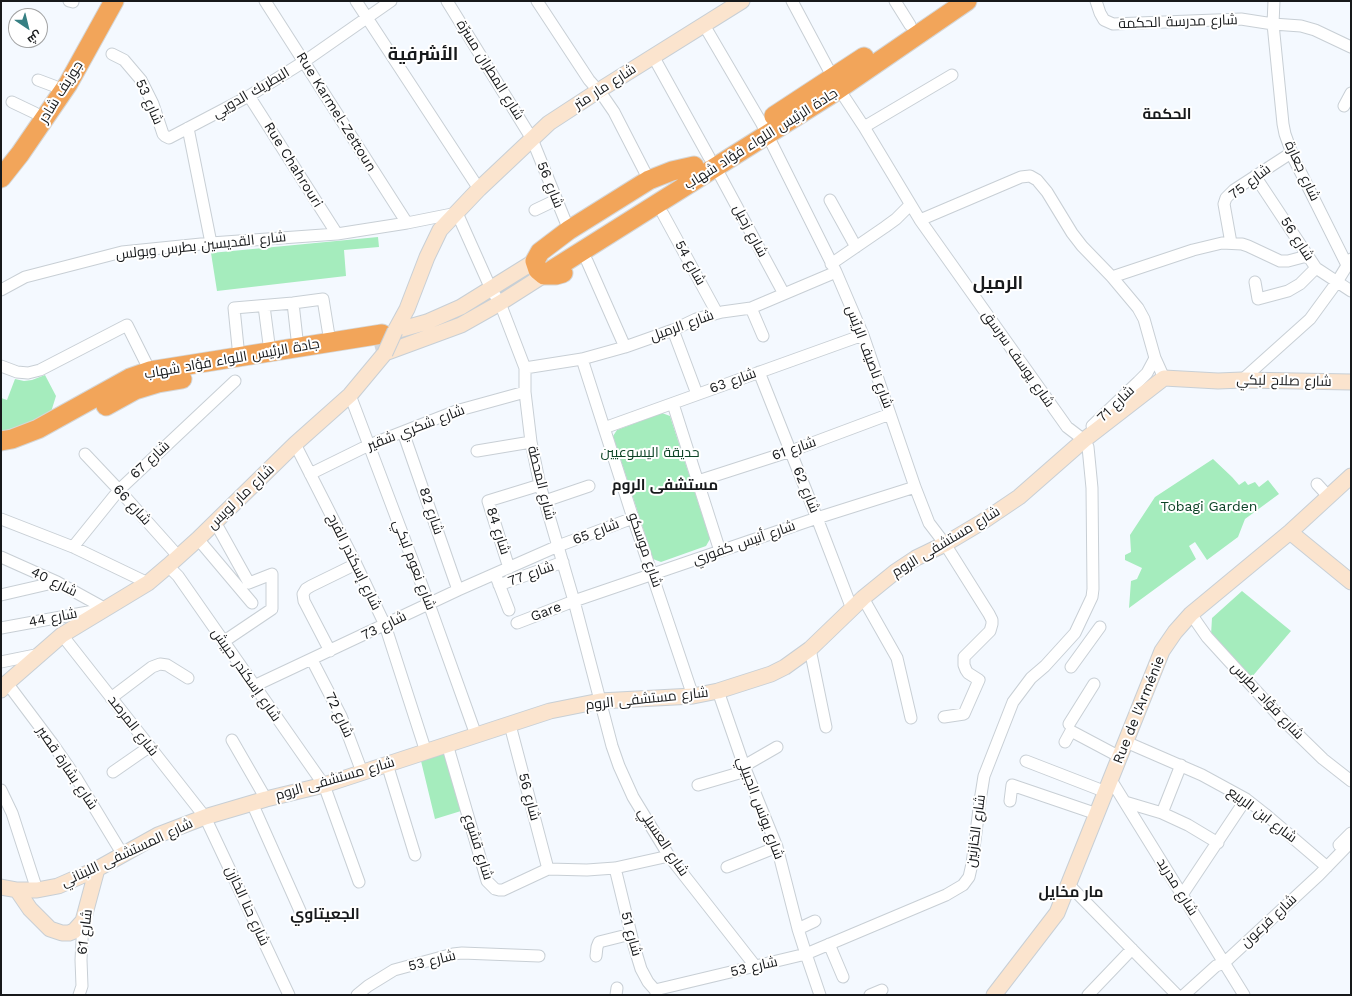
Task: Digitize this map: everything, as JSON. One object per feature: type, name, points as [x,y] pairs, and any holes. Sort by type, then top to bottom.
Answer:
[{"type":"highway","name":"جوزيف شادر","points":[[1,159],[35,113],[46,83],[82,38],[101,1]]},
{"type":"highway","name":"جوزيف شادر","points":[[1,178],[20,154],[68,84],[114,1]]},
{"type":"highway","name":"جادة الرئيس اللواء فؤاد شهاب","points":[[836,83],[910,25],[946,1]]},
{"type":"highway","name":"جادة الرئيس اللواء فؤاد شهاب","points":[[544,266],[765,130],[836,83],[967,1]]},
{"type":"highway","points":[[705,167],[663,214],[587,261],[556,276],[544,266],[540,252],[569,230],[648,180],[672,171],[705,167]]},
{"type":"highway","name":"جادة الرئيس اللواء فؤاد شهاب","points":[[1,441],[12,439],[38,428],[130,378],[150,371],[330,342],[384,342]]},
{"type":"highway","name":"جادة الرئيس اللواء فؤاد شهاب","points":[[1,454],[30,446],[135,390],[158,383],[384,342]]},
{"type":"street","name":"Rue Karmel-Zettoun","points":[[266,1],[407,224]]},
{"type":"street","points":[[356,1],[479,189]]},
{"type":"street","name":"البطريك الدويي","points":[[188,128],[249,96],[305,61],[391,1]]},
{"type":"street","name":"شارع المطران مسرّة","points":[[447,1],[532,139]]},
{"type":"street","points":[[537,1],[585,74],[614,112],[648,180]]},
{"type":"street","name":"شارع مار متر","points":[[457,213],[479,189],[549,123],[742,1]]},
{"type":"street","name":"شارع يوسف سرسق","points":[[792,1],[836,83],[910,205],[1067,427],[1084,440]]},
{"type":"street","points":[[895,1],[910,25]]},
{"type":"street","name":"شارع مدرسة الحكمة","points":[[1096,1],[1104,20],[1113,24],[1224,19],[1240,19],[1273,24]]},
{"type":"street","name":"شارع جعارة","points":[[1274,1],[1273,24],[1283,124],[1291,152],[1349,261]]},
{"type":"street","points":[[1273,24],[1301,26],[1351,46]]},
{"type":"street","name":"شارع ناصيف الريّس","points":[[704,25],[765,130],[834,268],[863,335],[915,487],[929,523],[945,544],[992,620],[990,632],[964,657],[964,665],[966,670],[979,680],[964,714],[944,717]]},
{"type":"street","name":"شارع 53","points":[[112,54],[124,60],[141,80],[153,104],[165,136],[170,137],[188,128]]},
{"type":"street","name":"شارع زحيل","points":[[653,56],[705,167],[784,294]]},
{"type":"street","points":[[864,127],[952,75]]},
{"type":"street","points":[[1344,106],[1351,94]]},
{"type":"street","name":"Rue Chahrouri","points":[[249,96],[337,234]]},
{"type":"street","points":[[12,102],[35,113]]},
{"type":"street","points":[[188,128],[211,243]]},
{"type":"street","name":"شارع 56","points":[[532,139],[569,230]]},
{"type":"street","name":"شارع 75","points":[[1231,243],[1225,201],[1228,196],[1234,190],[1291,152]]},
{"type":"street","points":[[920,220],[1021,176],[1030,176],[1037,180],[1047,192],[1072,233],[1082,246],[1136,304],[1144,319],[1155,358],[1164,378]]},
{"type":"street","name":"شارع 56","points":[[1255,176],[1316,268],[1351,291]]},
{"type":"street","points":[[535,210],[556,200]]},
{"type":"street","points":[[830,200],[856,247]]},
{"type":"street","name":"شارع الرميل","points":[[525,368],[582,359],[625,347],[673,330],[696,319],[717,313],[751,308],[784,294],[834,268],[856,247],[896,218],[910,205]]},
{"type":"street","name":"شارع القديسين بطرس وبولس","points":[[1,290],[26,277],[122,252],[211,243],[337,234],[407,224],[457,213]]},
{"type":"street","name":"شارع مار لويس","points":[[4,686],[62,636],[148,583],[198,539],[295,444],[350,395],[384,342],[408,309],[427,257],[440,230],[457,213]]},
{"type":"street","name":"شارع المحطة","points":[[457,213],[491,289],[500,303],[525,368],[525,392],[531,442],[540,485],[574,601],[600,701]]},
{"type":"street","name":"شارع 54","points":[[663,214],[717,313]]},
{"type":"street","points":[[1112,277],[1212,245],[1231,243],[1248,246],[1280,261],[1288,261],[1307,256]]},
{"type":"street","points":[[587,261],[625,347]]},
{"type":"street","points":[[1242,380],[1310,318],[1337,282],[1349,261]]},
{"type":"street","points":[[384,342],[461,307],[491,289],[544,266]]},
{"type":"street","points":[[384,342],[461,325],[500,303],[544,266]]},
{"type":"street","points":[[1255,282],[1258,299],[1288,291],[1300,284],[1316,268]]},
{"type":"street","points":[[239,357],[234,308],[323,299],[330,342]]},
{"type":"street","points":[[293,303],[298,348]]},
{"type":"street","points":[[264,306],[270,352]]},
{"type":"street","points":[[751,308],[763,336]]},
{"type":"street","points":[[1,366],[17,372],[28,373],[40,370],[127,325],[150,371]]},
{"type":"street","points":[[673,330],[697,394]]},
{"type":"street","name":"شارع 63","points":[[604,428],[863,335]]},
{"type":"street","name":"شارع 71","points":[[1067,427],[1081,432],[1089,430],[1147,373],[1155,358]]},
{"type":"street","name":"شارع موسكو","points":[[582,359],[633,518],[693,696]]},
{"type":"street","name":"شارع 62","points":[[759,372],[852,609]]},
{"type":"street","name":"شارع صلاح لبكي","points":[[1164,378],[1218,381],[1351,382]]},
{"type":"street","name":"شارع مستشفى الروم","points":[[205,817],[259,801],[324,785],[550,711],[600,701],[693,696],[718,691],[771,674],[785,667],[810,649],[863,598],[895,572],[916,558],[945,544],[982,522],[1019,497],[1084,440],[1164,378]]},
{"type":"street","name":"شارع 67","points":[[73,547],[119,490],[235,380]]},
{"type":"street","name":"شارع شكري شقير","points":[[310,474],[369,445],[456,411],[525,392]]},
{"type":"street","name":"شارع نعوم لبكي","points":[[350,395],[429,604],[476,735]]},
{"type":"street","points":[[673,404],[720,551]]},
{"type":"street","name":"شارع 61","points":[[698,481],[791,451],[890,414]]},
{"type":"street","name":"شارع 82","points":[[403,432],[458,590]]},
{"type":"street","name":"شارع الخازنين","points":[[806,954],[946,895],[963,885],[969,877],[984,776],[1013,702],[1031,678],[1045,666],[1075,633],[1092,597],[1092,488],[1088,447],[1084,440]]},
{"type":"street","points":[[477,451],[531,442]]},
{"type":"street","name":"شارع إسكندر الفرح","points":[[295,444],[385,625],[426,752]]},
{"type":"street","name":"شارع 66","points":[[84,454],[119,490],[173,561]]},
{"type":"street","name":"Rue de l'Arménie","points":[[994,995],[1057,914],[1162,651],[1175,632],[1191,614],[1290,532],[1351,476]]},
{"type":"street","points":[[1317,484],[1328,496]]},
{"type":"street","name":"شارع 84","points":[[509,568],[488,501],[540,485]]},
{"type":"street","points":[[545,501],[589,486]]},
{"type":"street","name":"شارع أنيس كفوري","points":[[574,601],[817,518],[915,487]]},
{"type":"street","name":"شارع 65","points":[[558,546],[633,518]]},
{"type":"street","points":[[1,519],[73,547],[148,583]]},
{"type":"street","points":[[215,522],[249,583],[272,574],[272,609],[223,642]]},
{"type":"street","points":[[1290,532],[1351,582]]},
{"type":"street","points":[[198,539],[252,603]]},
{"type":"street","name":"شارع 73","points":[[254,686],[330,652],[458,590],[558,546]]},
{"type":"street","name":"شارع 40","points":[[4,560],[57,582],[106,609]]},
{"type":"street","name":"شارع إسكندر حبيش","points":[[173,561],[178,576],[324,785],[359,882]]},
{"type":"street","name":"شارع 77","points":[[499,586],[563,562]]},
{"type":"street","points":[[330,652],[304,601],[303,594],[306,589],[311,586],[356,564]]},
{"type":"street","name":"شارع 77","points":[[494,574],[509,610]]},
{"type":"street","points":[[1,595],[57,582]]},
{"type":"street","points":[[863,598],[897,658],[911,718]]},
{"type":"street","name":"Gare","points":[[518,623],[574,601]]},
{"type":"street","name":"شارع 44","points":[[1,628],[106,609]]},
{"type":"street","name":"شارع فؤاد بطرس","points":[[1191,614],[1207,637],[1280,717],[1323,758],[1351,781]]},
{"type":"street","points":[[1071,667],[1100,627]]},
{"type":"street","name":"شارع المرصد","points":[[62,636],[205,817]]},
{"type":"street","points":[[810,649],[826,727]]},
{"type":"street","points":[[1,662],[41,653]]},
{"type":"street","name":"شارع 72","points":[[312,660],[341,716],[362,772]]},
{"type":"street","points":[[111,698],[152,667],[160,664],[167,665],[188,678]]},
{"type":"street","points":[[1069,724],[1094,684]]},
{"type":"street","name":"شارع بشارة قصير","points":[[4,686],[52,743],[73,774],[122,855]]},
{"type":"street","name":"شارع يونس الجبيلي","points":[[718,691],[745,768],[777,847],[787,896],[820,995]]},
{"type":"street","name":"شارع العسيلي","points":[[600,701],[612,746],[633,797],[669,856],[756,967]]},
{"type":"street","name":"شارع 56","points":[[510,725],[548,869]]},
{"type":"street","points":[[1064,742],[1070,731],[1120,757]]},
{"type":"street","points":[[232,740],[259,801],[301,913]]},
{"type":"street","name":"شارع ابن الربيع","points":[[1126,742],[1181,765],[1220,784],[1246,799],[1324,865]]},
{"type":"street","name":"شارع قشوع","points":[[447,744],[487,881],[491,886],[499,890],[503,890],[548,869],[588,870],[615,868],[669,856]]},
{"type":"street","points":[[113,772],[149,747]]},
{"type":"street","points":[[698,785],[745,768],[777,747]]},
{"type":"street","points":[[1026,761],[1108,786]]},
{"type":"street","points":[[387,764],[415,855]]},
{"type":"street","points":[[1162,813],[1181,765]]},
{"type":"street","points":[[1010,801],[1012,785],[1097,814]]},
{"type":"street","name":"شارع مدريد","points":[[1108,786],[1124,802],[1244,995]]},
{"type":"street","points":[[1,790],[12,813],[38,890]]},
{"type":"street","points":[[1182,895],[1246,799]]},
{"type":"street","points":[[1124,802],[1162,813],[1188,825],[1218,843]]},
{"type":"street","name":"شارع المستشفى اللبناني","points":[[1,887],[17,890],[38,890],[58,886],[97,869],[158,835],[205,817]]},
{"type":"street","name":"شارع حنا الخازن","points":[[205,817],[289,995]]},
{"type":"street","name":"شارع فرعون","points":[[1324,865],[1351,832]]},
{"type":"street","name":"شارع فرعون","points":[[1184,995],[1223,961],[1324,865],[1351,842]]},
{"type":"street","points":[[727,867],[777,847]]},
{"type":"street","name":"شارع 51","points":[[615,868],[641,969],[648,982],[656,992]]},
{"type":"street","name":"شارع 61","points":[[79,995],[82,986],[81,960],[83,922],[97,869]]},
{"type":"street","points":[[1069,885],[1177,995]]},
{"type":"street","points":[[17,890],[30,909],[54,932],[69,933],[74,931],[83,922]]},
{"type":"street","points":[[798,929],[815,921]]},
{"type":"street","points":[[596,956],[599,942],[631,934]]},
{"type":"street","points":[[829,944],[843,977]]},
{"type":"street","points":[[1088,995],[1132,949]]},
{"type":"street","name":"شارع 53","points":[[357,995],[368,986],[394,970],[453,954],[462,953],[539,956]]},
{"type":"street","name":"شارع 53","points":[[656,992],[806,954]]},
{"type":"street","points":[[870,995],[882,990]]},
{"type":"green space","points":[[378,237],[379,247],[344,250],[346,276],[217,291],[211,253]]},
{"type":"green space","points":[[45,375],[56,396],[51,412],[28,423],[1,432],[1,398],[7,400],[15,379],[24,381],[32,380]]},
{"type":"green space","name":"حديقة اليسوعيين","points":[[662,413],[670,416],[710,539],[706,546],[661,562],[653,559],[613,436],[617,430]]},
{"type":"green space","name":"Tobagi Garden","points":[[1213,459],[1239,485],[1245,481],[1248,485],[1255,482],[1259,487],[1268,480],[1279,494],[1245,519],[1238,537],[1207,560],[1195,542],[1189,546],[1196,559],[1129,608],[1131,581],[1137,579],[1142,568],[1125,560],[1125,555],[1131,552],[1130,535],[1155,497]]},
{"type":"green space","points":[[1242,591],[1291,631],[1251,678],[1211,635],[1212,618]]},
{"type":"green space","points":[[445,753],[461,811],[435,819],[421,761]]},
{"type":"tunnel","points":[[375,348],[404,340]]},
{"type":"district","name":"الأشرفية","points":[[423,55]]},
{"type":"district","name":"الحكمة","points":[[1167,115]]},
{"type":"district","name":"الرميل","points":[[998,284]]},
{"type":"district","name":"مستشفى الروم","points":[[665,486]]},
{"type":"district","name":"مار مخايل","points":[[1071,893]]},
{"type":"district","name":"الجعيتاوي","points":[[325,915]]}]
